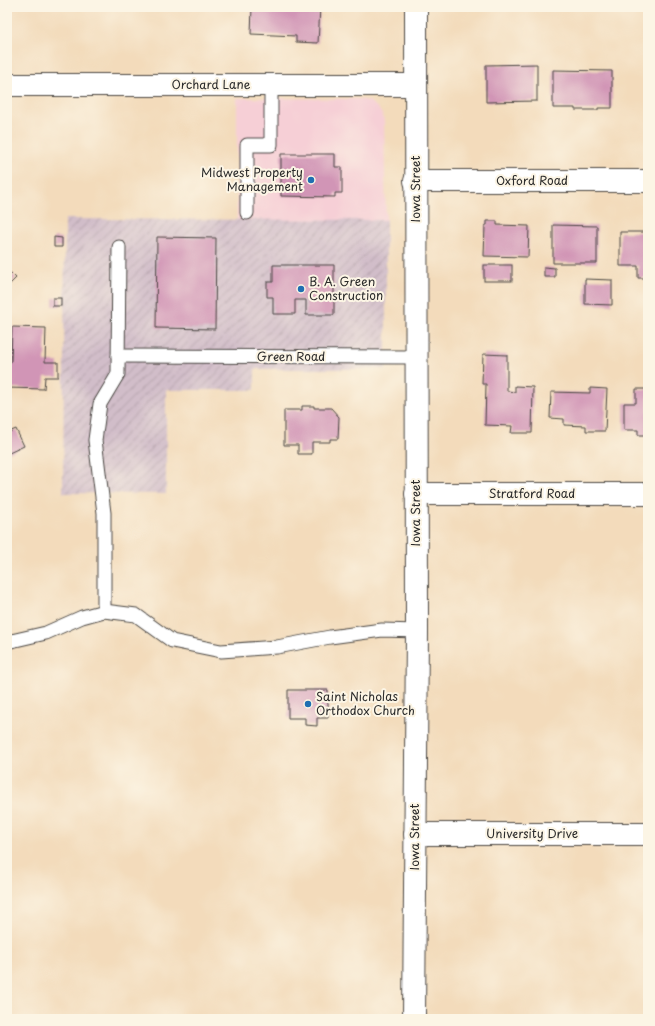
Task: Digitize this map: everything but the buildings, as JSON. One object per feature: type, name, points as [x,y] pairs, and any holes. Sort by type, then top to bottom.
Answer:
[{"type":"main road","name":"Iowa Street","points":[[414,1019],[417,631],[415,181],[416,7]]},
{"type":"main road","name":"Orchard Lane","points":[[7,85],[415,85]]},
{"type":"main road","name":"Oxford Road","points":[[415,181],[648,181]]},
{"type":"main road","name":"Stratford Road","points":[[416,494],[648,494]]},
{"type":"main road","name":"University Drive","points":[[415,834],[648,834]]},
{"type":"lane","points":[[247,213],[247,144],[271,144],[271,85]]},
{"type":"lane","points":[[104,610],[104,513],[95,440],[100,404],[118,374],[119,247]]},
{"type":"lane","name":"Green Road","points":[[118,356],[416,357]]},
{"type":"lane","points":[[7,642],[46,633],[82,617],[104,610],[136,615],[172,640],[221,651],[277,647],[330,637],[382,630],[417,631]]},
{"type":"shaded area","points":[[237,98],[359,99],[369,101],[378,108],[383,116],[384,122],[386,220],[237,220]]},
{"type":"shaded area","points":[[65,219],[386,220],[386,369],[255,369],[255,390],[166,390],[166,494],[63,493]]},
{"type":"place","name":"Midwest Property Management","points":[[311,180]]},
{"type":"place","name":"B. A. Green Construction","points":[[301,289]]},
{"type":"place","name":"Saint Nicholas Orthodox Church","points":[[308,704]]}]
